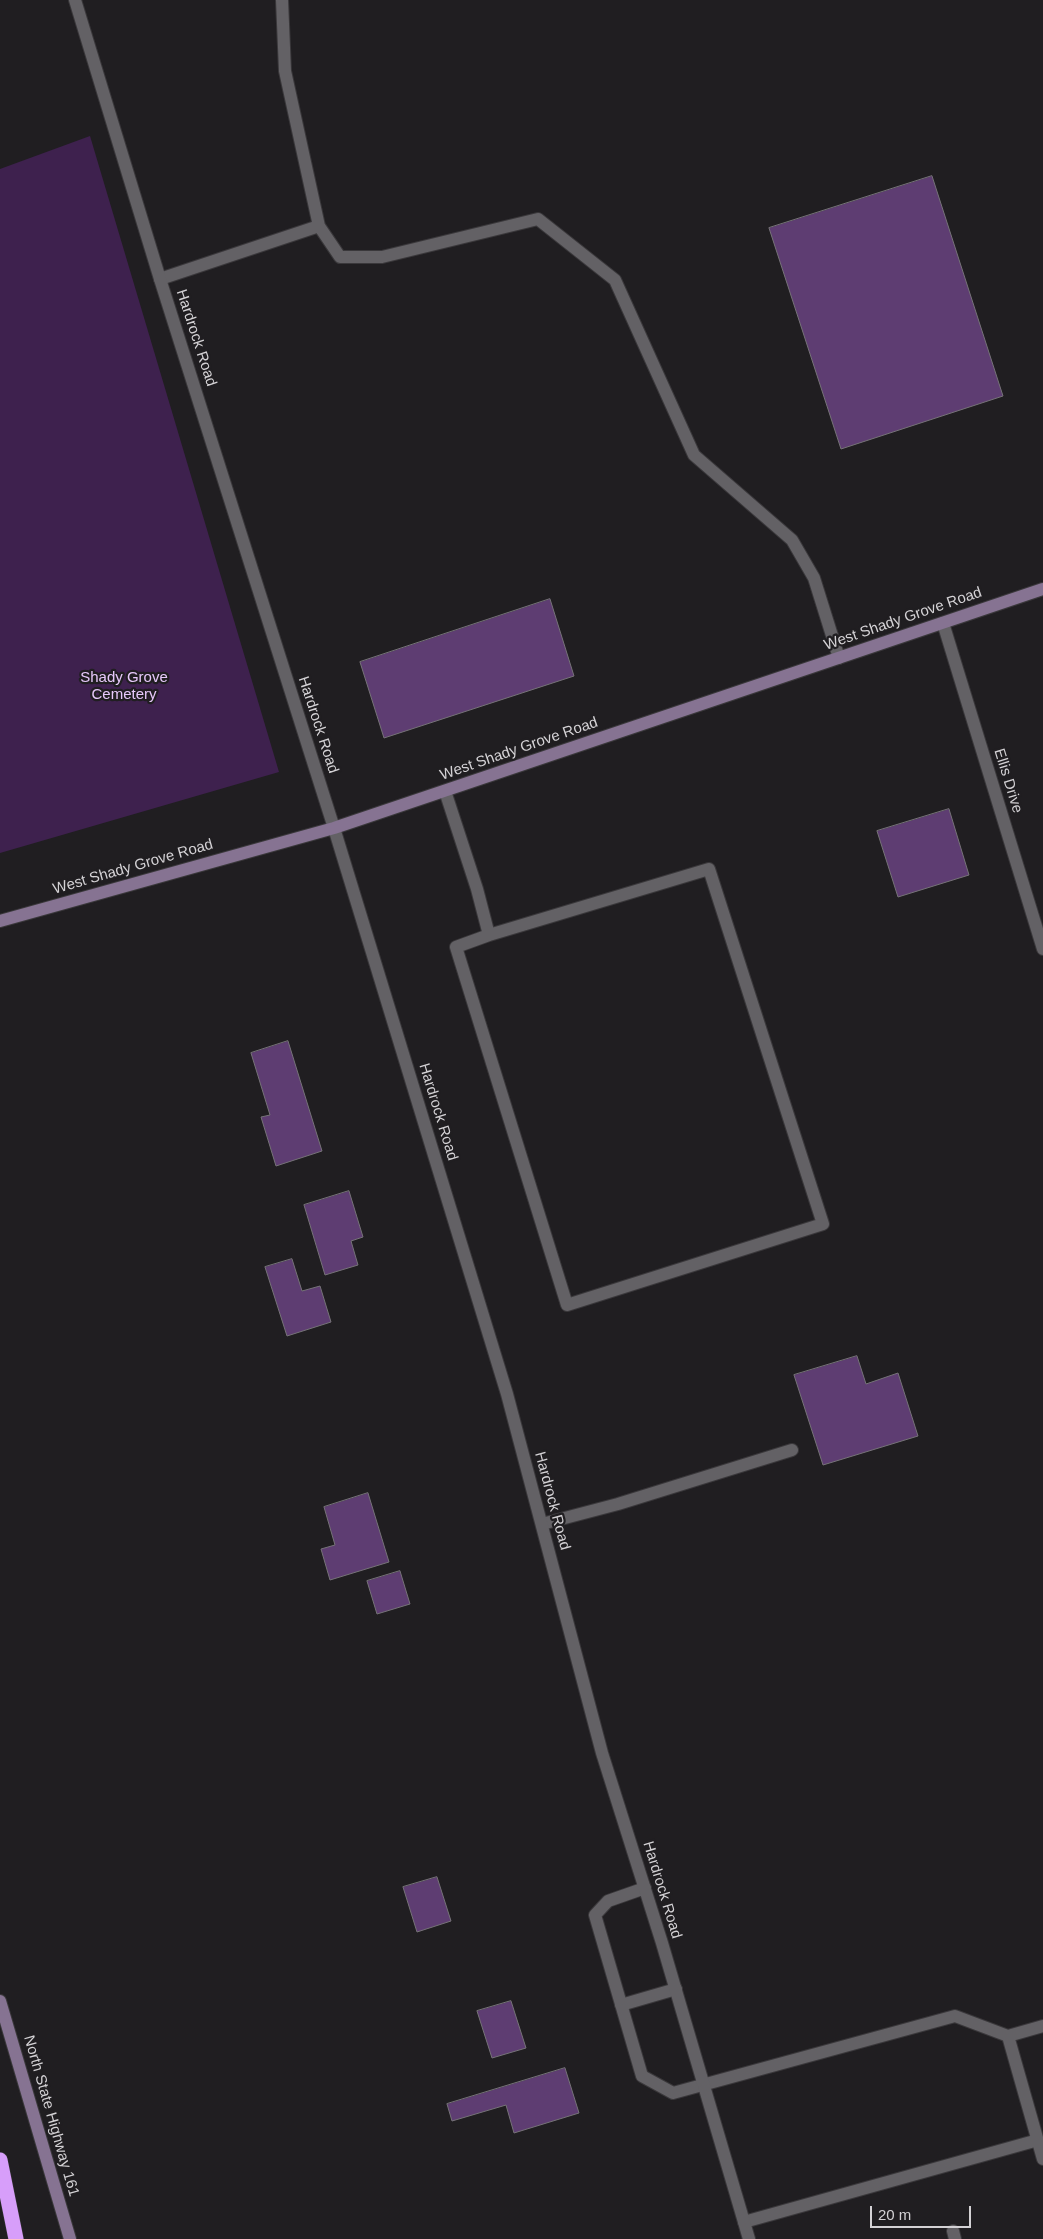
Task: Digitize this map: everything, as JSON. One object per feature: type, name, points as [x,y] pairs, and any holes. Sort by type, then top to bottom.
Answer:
[{"type":"highway","points":[[0,2160],[16,2239]]},
{"type":"main road","name":"West Shady Grove Road","points":[[0,921],[334,828],[1043,589]]},
{"type":"main road","name":"North State Highway 161","points":[[0,2001],[70,2239]]},
{"type":"street","name":"Hardrock Road","points":[[75,0],[160,279],[334,828],[507,1394],[602,1753],[676,1989],[748,2239]]},
{"type":"street","points":[[282,0],[285,71],[320,226],[340,257],[382,257],[538,219],[615,280],[694,455],[792,540],[814,578],[839,658]]},
{"type":"street","points":[[160,279],[320,226]]},
{"type":"street","name":"Ellis Drive","points":[[942,623],[1043,949]]},
{"type":"street","points":[[445,791],[477,889],[489,935]]},
{"type":"street","points":[[709,869],[823,1224],[566,1305],[456,947],[489,935],[709,869]]},
{"type":"street","points":[[542,1524],[618,1504],[792,1450]]},
{"type":"street","points":[[645,1888],[608,1901],[595,1915],[642,2076],[673,2093],[955,2016],[1008,2036],[1043,2026]]},
{"type":"street","points":[[621,2005],[676,1989]]},
{"type":"street","points":[[1008,2036],[1043,2159]]},
{"type":"street","points":[[744,2222],[1038,2140]]},
{"type":"green space","name":"Shady Grove Cemetery","points":[[90,136],[279,772],[0,853],[0,169]]},
{"type":"building","points":[[932,176],[1003,396],[841,449],[769,228]]},
{"type":"building","points":[[550,599],[574,676],[384,738],[360,662]]},
{"type":"building","points":[[949,809],[969,875],[898,897],[877,831]]},
{"type":"building","points":[[288,1041],[322,1151],[276,1166],[261,1117],[270,1115],[251,1053]]},
{"type":"building","points":[[349,1191],[363,1237],[351,1241],[358,1265],[325,1275],[304,1205]]},
{"type":"building","points":[[292,1259],[302,1291],[320,1286],[331,1322],[287,1336],[265,1267]]},
{"type":"building","points":[[857,1356],[866,1384],[898,1373],[918,1436],[823,1465],[794,1375]]},
{"type":"building","points":[[368,1493],[389,1562],[330,1580],[321,1549],[335,1545],[324,1507]]},
{"type":"building","points":[[400,1571],[410,1604],[377,1614],[367,1581]]},
{"type":"building","points":[[437,1877],[451,1921],[417,1932],[403,1887]]},
{"type":"building","points":[[511,2001],[526,2048],[492,2058],[477,2011]]},
{"type":"building","points":[[565,2068],[579,2113],[514,2133],[506,2105],[452,2121],[447,2104]]}]
